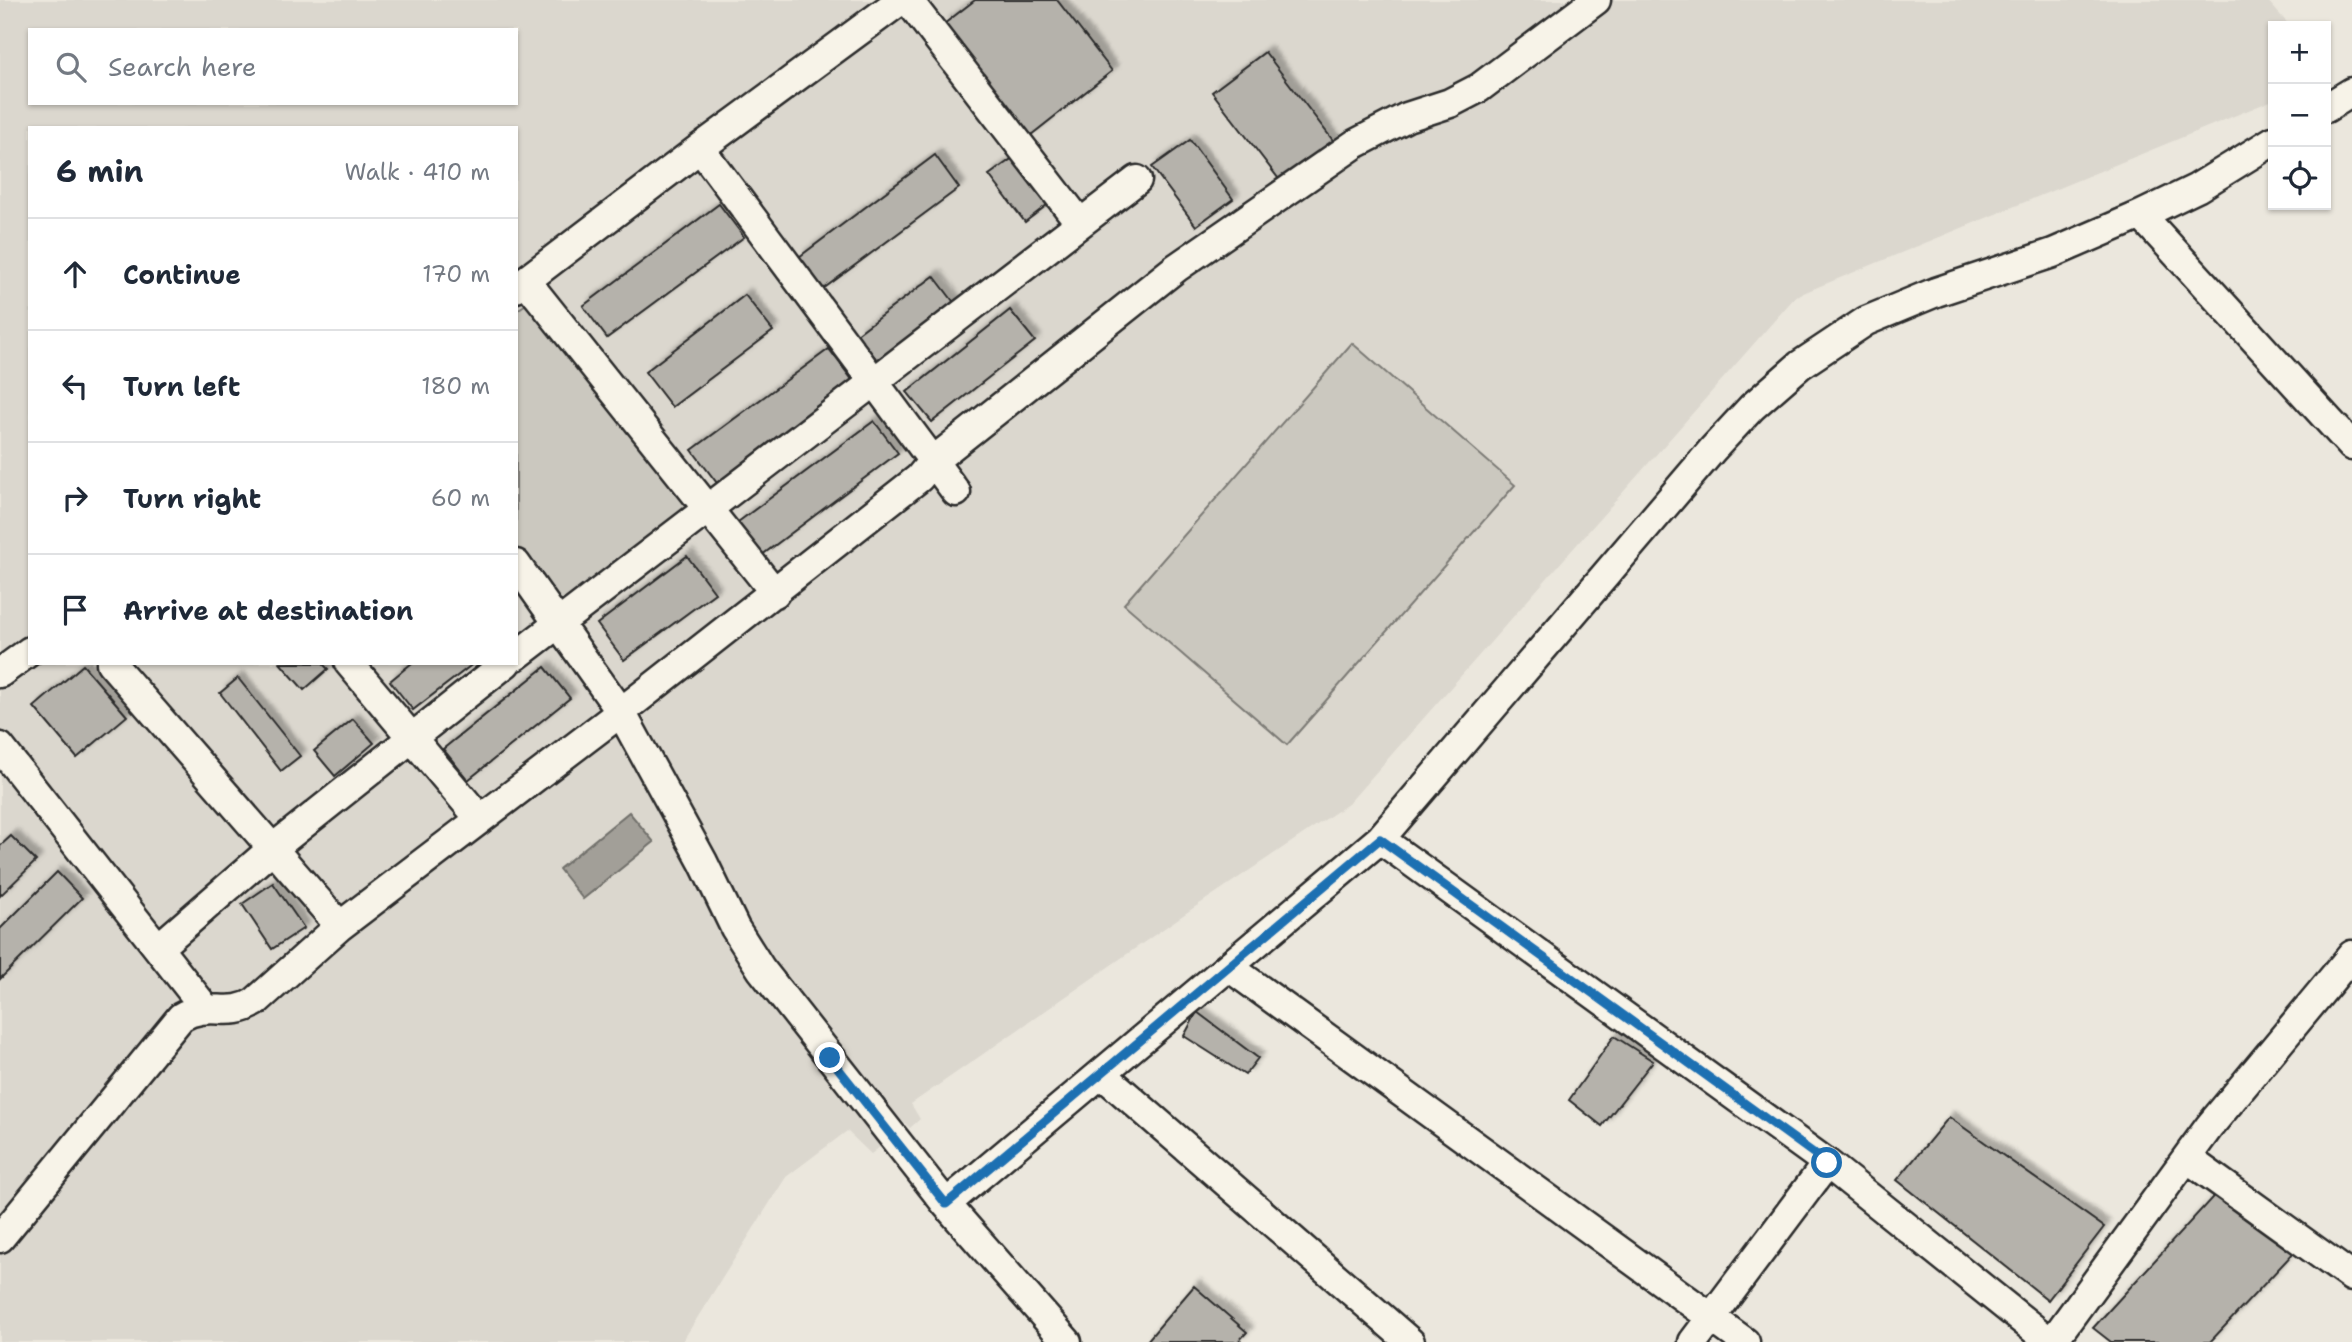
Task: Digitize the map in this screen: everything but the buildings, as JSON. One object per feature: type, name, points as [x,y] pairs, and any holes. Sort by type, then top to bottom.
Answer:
[{"type":"street","points":[[775,593],[521,284],[901,0]]},
{"type":"street","points":[[908,0],[1080,223]]},
{"type":"street","points":[[0,1238],[175,1023],[189,1012],[205,1007],[234,1010],[250,1005],[340,926],[775,593],[919,478],[933,461],[1187,260],[1355,144],[1407,117],[1450,103],[1479,88],[1596,0]]},
{"type":"street","points":[[2331,105],[2352,92]]},
{"type":"street","points":[[946,1204],[1380,839],[1713,449],[1752,407],[1800,365],[1866,321],[1936,292],[2053,253],[2141,215],[2197,188],[2268,144]]},
{"type":"street","points":[[700,148],[956,492]]},
{"type":"street","points":[[518,654],[1137,180]]},
{"type":"street","points":[[2141,215],[2352,446]]},
{"type":"street","points":[[518,567],[621,712],[704,862],[729,917],[761,969],[946,1204],[1067,1342]]},
{"type":"street","points":[[0,673],[28,652]]},
{"type":"street","points":[[113,665],[340,926]]},
{"type":"street","points":[[351,665],[480,819]]},
{"type":"street","points":[[158,948],[272,849],[503,665]]},
{"type":"street","points":[[0,747],[205,1007]]},
{"type":"street","points":[[1380,839],[1827,1163],[2051,1342],[2209,1126],[2352,955]]},
{"type":"street","points":[[1229,967],[1745,1342]]},
{"type":"street","points":[[1102,1074],[1410,1342]]},
{"type":"street","points":[[2187,1158],[2352,1277]]},
{"type":"street","points":[[1693,1342],[1827,1163]]},
{"type":"shaded area","points":[[0,0],[2267,0],[2286,21],[2268,21],[2268,102],[1796,296],[1348,804],[911,1104],[920,1119],[910,1128],[872,1094],[851,1107],[885,1143],[871,1154],[847,1131],[786,1177],[682,1342],[0,1342]]},
{"type":"shaded area","points":[[529,302],[695,517],[565,616],[518,556],[518,310]]},
{"type":"shaded area","points":[[1352,343],[1515,485],[1287,745],[1124,604]]},
{"type":"shaded area","points":[[629,812],[654,842],[583,899],[559,869]]},
{"type":"route","points":[[830,1058],[946,1204],[1380,839],[1827,1163]]}]
